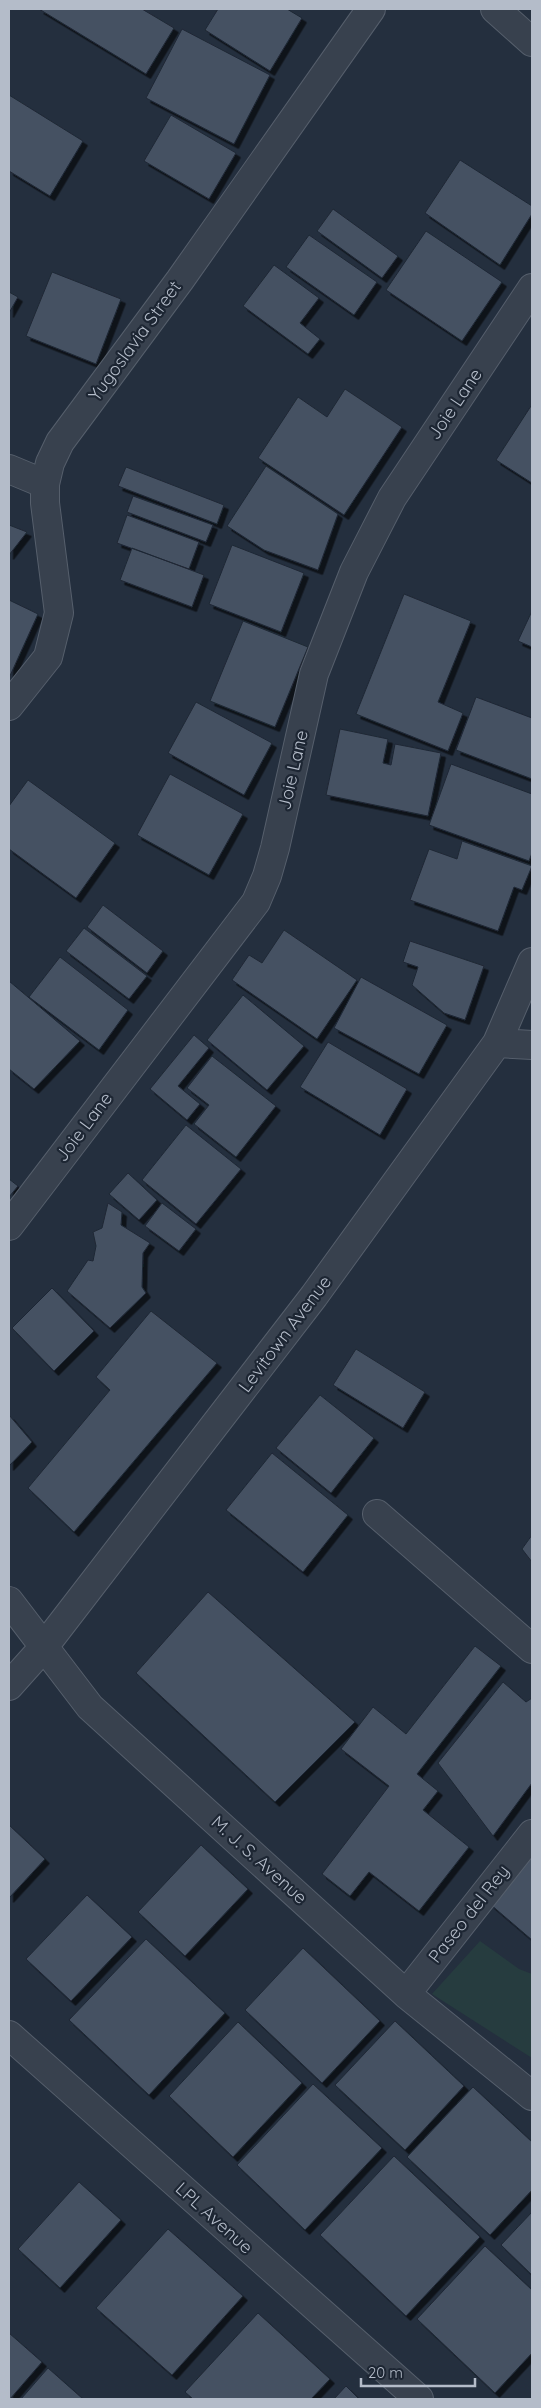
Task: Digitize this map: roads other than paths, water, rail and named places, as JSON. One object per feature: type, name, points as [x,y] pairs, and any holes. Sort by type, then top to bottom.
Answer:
[{"type":"street","name":"Yugoslavia Street","points":[[9,706],[48,657],[59,612],[44,484],[50,463],[60,442],[180,280],[371,9]]},
{"type":"street","points":[[495,9],[532,42]]},
{"type":"street","name":"Joie Lane","points":[[9,1226],[256,902],[267,876],[275,848],[314,674],[354,572],[392,498],[532,288]]},
{"type":"street","points":[[9,469],[44,484]]},
{"type":"street","name":"Levitown Avenue","points":[[9,1686],[43,1648],[314,1296],[497,1043],[532,962]]},
{"type":"street","points":[[497,1043],[532,1045]]},
{"type":"street","points":[[377,1514],[532,1649]]},
{"type":"street","name":"M. J. S. Avenue","points":[[9,1601],[43,1648],[90,1707],[406,1994],[532,2096]]},
{"type":"street","name":"Paseo del Rey","points":[[406,1994],[532,1834]]},
{"type":"street","name":"LPL Avenue","points":[[9,2035],[419,2399]]}]
